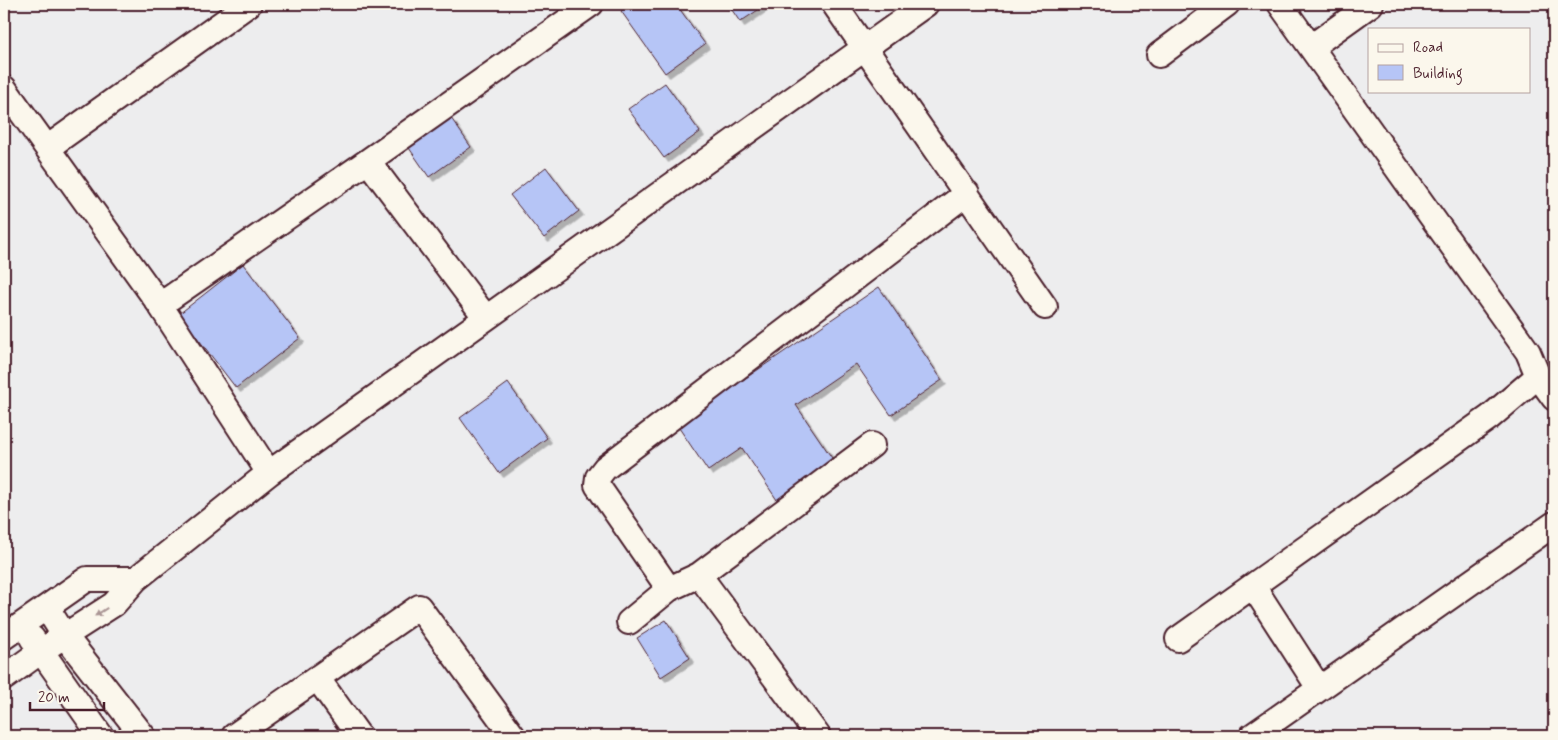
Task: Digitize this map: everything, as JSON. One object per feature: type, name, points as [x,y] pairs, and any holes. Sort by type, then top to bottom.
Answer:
[{"type":"street","points":[[47,148],[249,4]]},
{"type":"street","points":[[160,305],[591,4]]},
{"type":"street","points":[[834,4],[1045,307]]},
{"type":"street","points":[[4,678],[40,651],[114,604],[136,579],[270,473],[926,4]]},
{"type":"street","points":[[1159,55],[1227,4]]},
{"type":"street","points":[[1280,4],[1528,352],[1538,376],[1554,398]]},
{"type":"street","points":[[1311,47],[1371,4]]},
{"type":"street","points":[[4,88],[160,305],[270,473]]},
{"type":"street","points":[[368,161],[486,318]]},
{"type":"street","points":[[669,589],[597,485],[598,477],[605,468],[967,193]]},
{"type":"street","points":[[1178,639],[1490,417],[1538,376]]},
{"type":"street","points":[[629,622],[669,589],[699,575],[872,445]]},
{"type":"street","points":[[1252,736],[1554,524]]},
{"type":"street","points":[[699,575],[818,736]]},
{"type":"street","points":[[4,637],[87,579],[136,579]]},
{"type":"street","points":[[1253,586],[1319,688]]},
{"type":"street","points":[[234,736],[419,607],[513,736]]},
{"type":"street","points":[[47,608],[64,636],[143,736]]},
{"type":"street","points":[[23,624],[101,736]]},
{"type":"street","points":[[318,679],[359,736]]},
{"type":"building","points":[[631,4],[676,4],[705,44],[665,73],[621,11]]},
{"type":"building","points":[[728,4],[767,4],[740,22]]},
{"type":"building","points":[[665,83],[700,132],[664,158],[628,109]]},
{"type":"building","points":[[451,118],[471,147],[429,177],[409,148]]},
{"type":"building","points":[[546,167],[579,211],[544,238],[510,195]]},
{"type":"building","points":[[243,264],[300,338],[236,388],[179,314]]},
{"type":"building","points":[[879,287],[942,380],[891,415],[856,364],[796,405],[834,461],[777,500],[742,448],[708,471],[677,425]]},
{"type":"building","points":[[508,383],[547,438],[499,473],[460,418]]},
{"type":"building","points":[[666,620],[690,658],[661,677],[637,638]]}]
